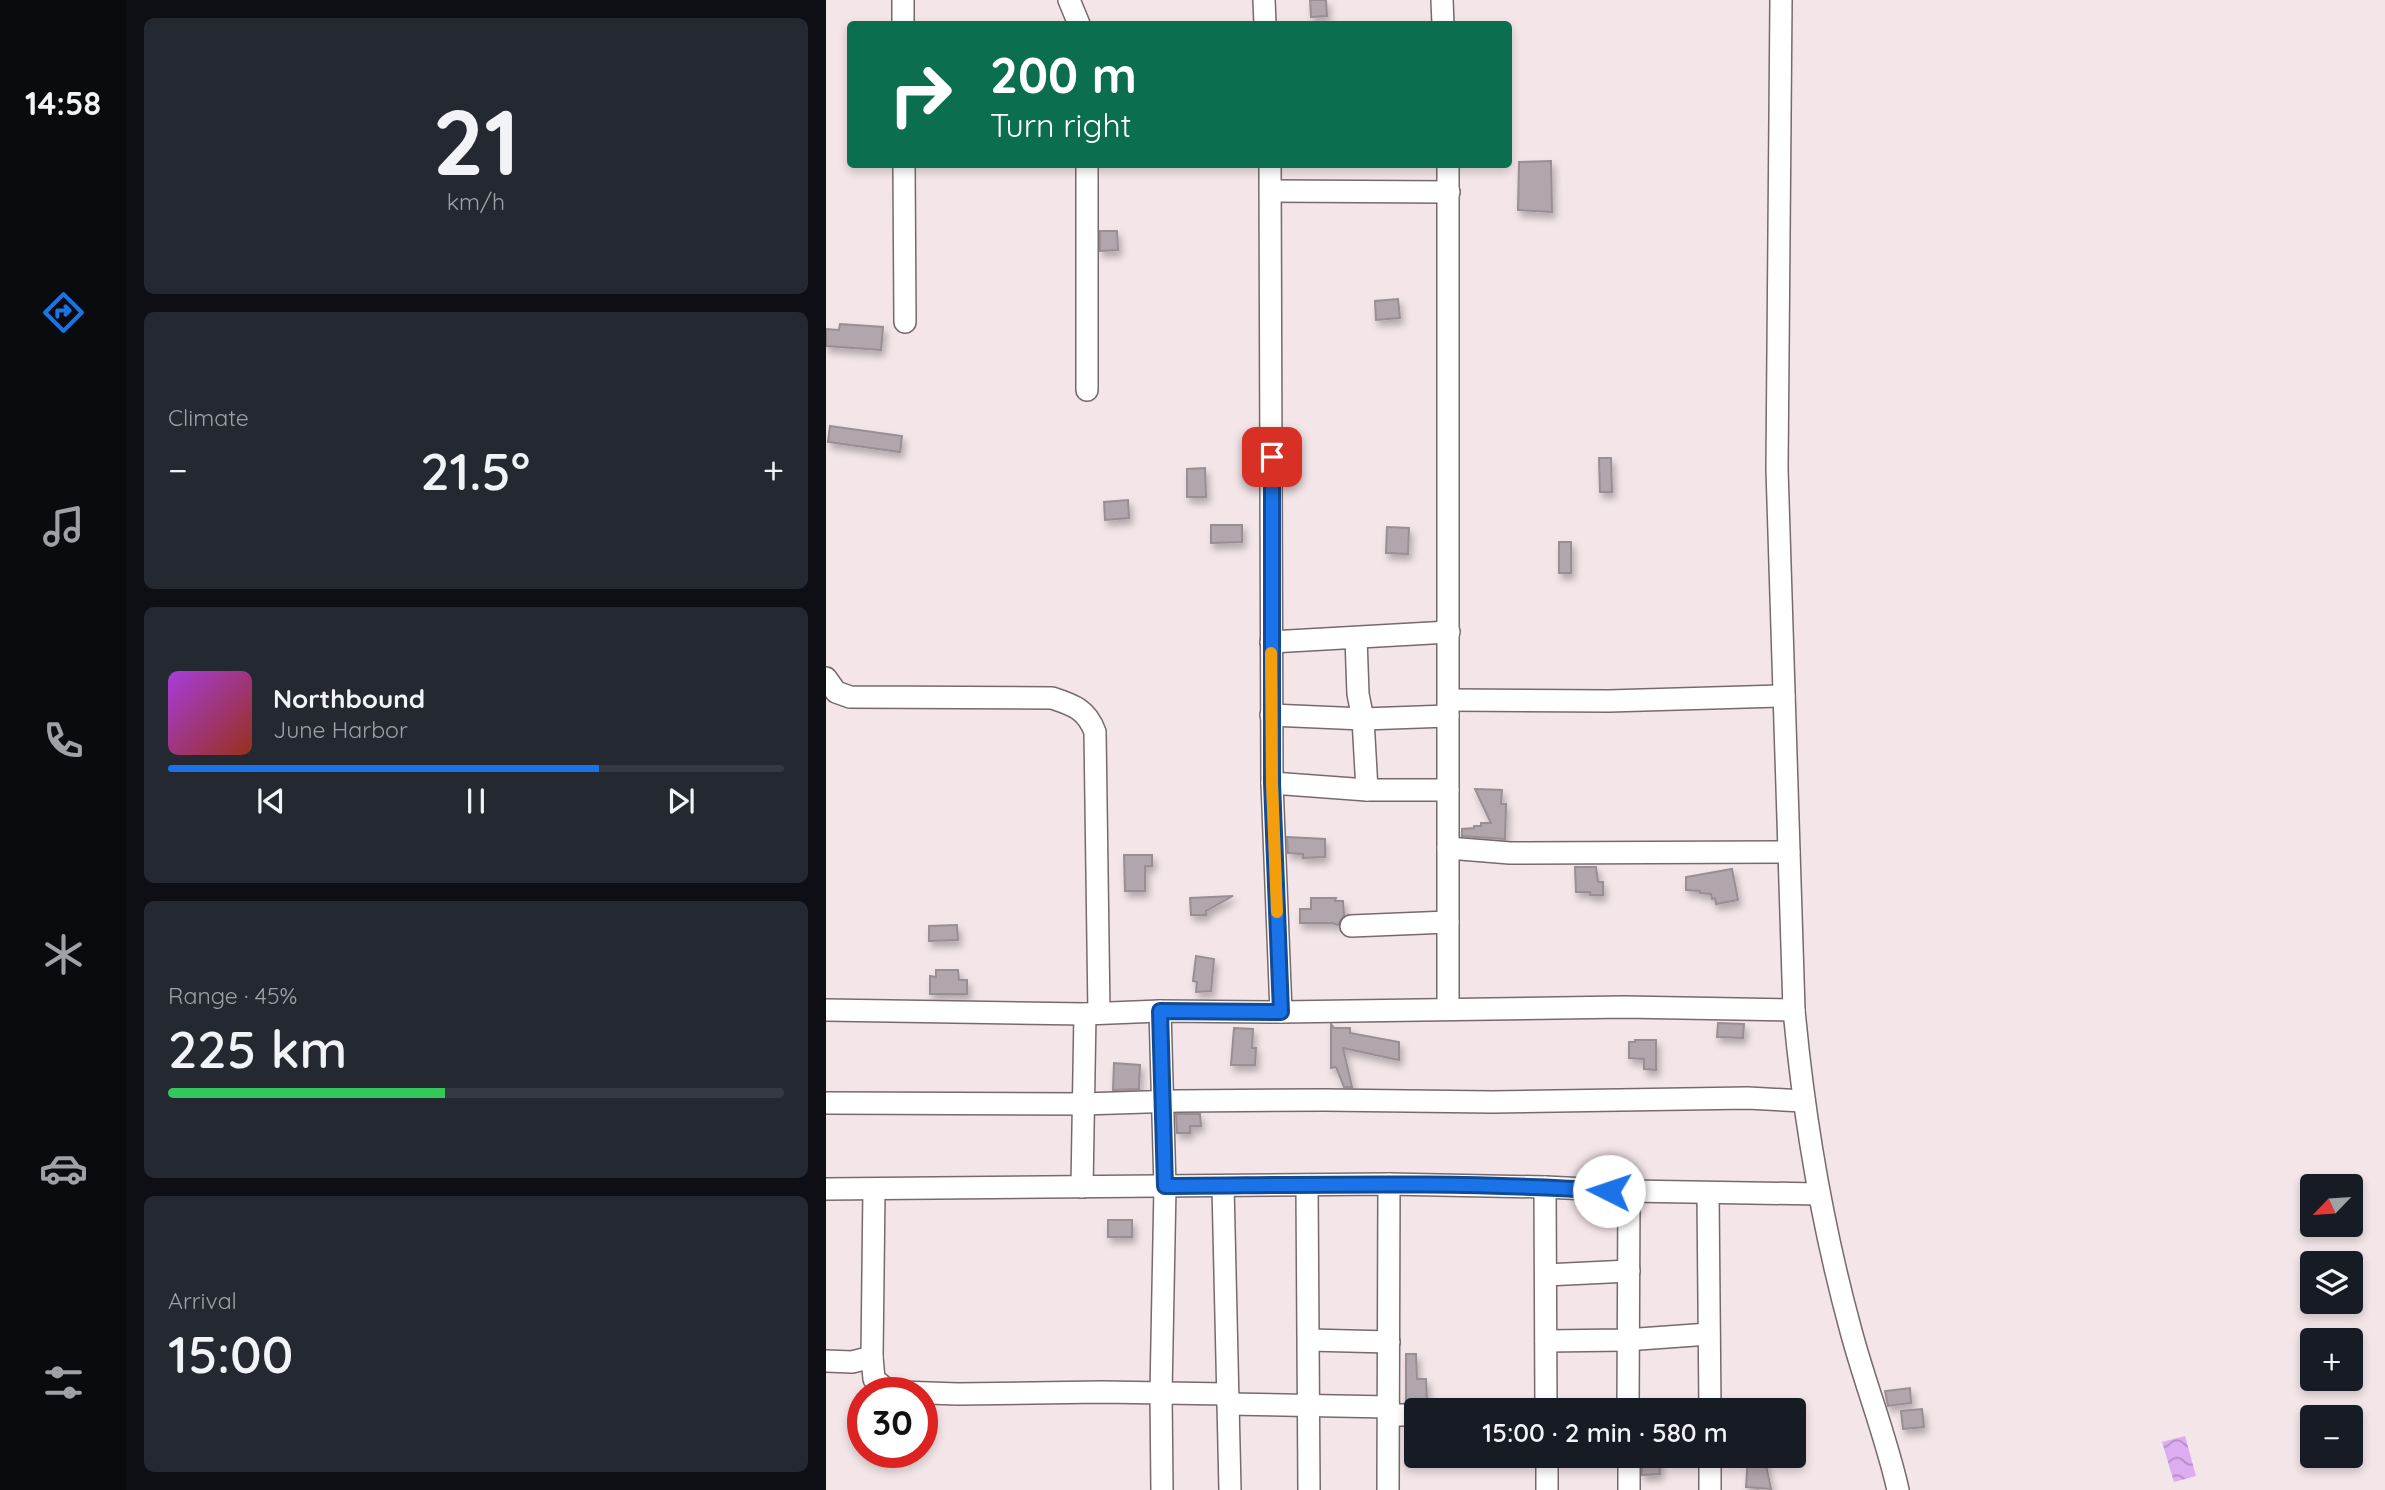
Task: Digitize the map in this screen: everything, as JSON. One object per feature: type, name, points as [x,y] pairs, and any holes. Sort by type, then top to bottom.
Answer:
[{"type":"street","points":[[903,0],[903,21]]},
{"type":"street","points":[[1069,0],[1078,21]]},
{"type":"street","points":[[1264,0],[1265,21]]},
{"type":"street","points":[[1442,0],[1443,21]]},
{"type":"street","points":[[1781,0],[1777,469],[1794,1010],[1803,1101],[1819,1194],[1850,1331],[1898,1490]]},
{"type":"street","points":[[904,168],[905,322]]},
{"type":"street","points":[[1087,168],[1087,390]]},
{"type":"street","points":[[1270,168],[1271,715],[1281,1012]]},
{"type":"street","points":[[1448,168],[1448,1008]]},
{"type":"street","points":[[1272,191],[1449,192]]},
{"type":"street","points":[[1272,642],[1449,632]]},
{"type":"street","points":[[1356,638],[1367,790]]},
{"type":"street","points":[[826,678],[836,692],[850,698],[1052,698],[1083,710],[1095,732],[1092,1013],[1083,1104],[1082,1187]]},
{"type":"street","points":[[1271,715],[1363,719],[1448,708],[1784,696]]},
{"type":"street","points":[[1272,783],[1367,790],[1448,790]]},
{"type":"street","points":[[1448,848],[1510,853],[1789,852]]},
{"type":"street","points":[[1351,926],[1448,922]]},
{"type":"street","points":[[826,1010],[1092,1013],[1623,1007],[1794,1010]]},
{"type":"street","points":[[1160,1011],[1165,1186],[1162,1490]]},
{"type":"street","points":[[826,1103],[1083,1104],[1324,1100],[1544,1102],[1748,1098],[1803,1101]]},
{"type":"street","points":[[826,1189],[1389,1184],[1819,1194]]},
{"type":"street","points":[[1388,1490],[1389,1184]]},
{"type":"street","points":[[1307,1185],[1309,1490]]},
{"type":"street","points":[[1223,1186],[1230,1490]]},
{"type":"street","points":[[1545,1187],[1546,1398]]},
{"type":"street","points":[[874,1189],[872,1357],[874,1379],[887,1390],[958,1394],[1161,1393],[1404,1413]]},
{"type":"street","points":[[1628,1398],[1629,1191]]},
{"type":"street","points":[[1708,1193],[1710,1398]]},
{"type":"street","points":[[1546,1275],[1629,1272]]},
{"type":"street","points":[[1546,1340],[1628,1340],[1709,1334]]},
{"type":"street","points":[[1309,1340],[1389,1342]]},
{"type":"street","points":[[826,1361],[852,1362],[872,1357]]},
{"type":"street","points":[[1547,1468],[1547,1490]]},
{"type":"street","points":[[1629,1468],[1629,1490]]},
{"type":"street","points":[[1710,1468],[1710,1490]]},
{"type":"water","points":[[2185,1436],[2196,1476],[2174,1482],[2162,1442]]},
{"type":"building","points":[[1310,0],[1326,0],[1327,16],[1311,17]]},
{"type":"building","points":[[1551,161],[1552,212],[1518,210],[1519,162]]},
{"type":"building","points":[[1100,231],[1117,231],[1118,250],[1100,251]]},
{"type":"building","points":[[1398,299],[1400,318],[1376,320],[1375,301]]},
{"type":"building","points":[[840,324],[883,327],[881,350],[826,346],[826,329],[839,330]]},
{"type":"building","points":[[830,426],[902,436],[900,452],[828,442]]},
{"type":"building","points":[[1599,458],[1611,458],[1612,492],[1600,492]]},
{"type":"building","points":[[1205,468],[1206,497],[1187,497],[1187,469]]},
{"type":"building","points":[[1128,500],[1129,518],[1105,520],[1104,502]]},
{"type":"building","points":[[1211,525],[1242,525],[1242,542],[1211,543]]},
{"type":"building","points":[[1387,527],[1409,528],[1408,554],[1386,553]]},
{"type":"building","points":[[1559,542],[1571,542],[1571,573],[1559,573]]},
{"type":"building","points":[[1475,789],[1502,790],[1501,804],[1506,804],[1505,839],[1462,836],[1462,829],[1491,823]]},
{"type":"building","points":[[1287,837],[1325,839],[1325,857],[1303,858],[1303,854],[1288,853]]},
{"type":"building","points":[[1124,855],[1152,855],[1152,866],[1145,866],[1145,891],[1125,891]]},
{"type":"building","points":[[1575,867],[1596,867],[1598,882],[1603,882],[1603,895],[1576,892]]},
{"type":"building","points":[[1732,869],[1738,900],[1716,904],[1711,894],[1686,890],[1686,877]]},
{"type":"building","points":[[1233,896],[1206,911],[1206,915],[1191,915],[1190,898]]},
{"type":"building","points":[[1311,898],[1336,898],[1335,901],[1343,901],[1344,915],[1338,925],[1300,923],[1300,909],[1311,909]]},
{"type":"building","points":[[957,925],[958,940],[929,941],[929,926]]},
{"type":"building","points":[[1196,956],[1214,959],[1211,991],[1196,992],[1197,982],[1193,981]]},
{"type":"building","points":[[936,970],[958,970],[959,980],[967,980],[967,994],[930,994],[930,976],[936,977]]},
{"type":"building","points":[[1718,1023],[1744,1024],[1743,1038],[1717,1037]]},
{"type":"building","points":[[1331,1024],[1334,1028],[1350,1028],[1350,1033],[1399,1042],[1399,1060],[1343,1048],[1352,1087],[1344,1087],[1336,1067],[1331,1068]]},
{"type":"building","points":[[1234,1028],[1253,1029],[1255,1065],[1231,1065]]},
{"type":"building","points":[[1656,1040],[1656,1070],[1644,1069],[1644,1059],[1629,1058],[1629,1042]]},
{"type":"building","points":[[1114,1063],[1140,1065],[1139,1089],[1113,1090]]},
{"type":"building","points":[[1176,1114],[1200,1114],[1201,1126],[1190,1126],[1190,1133],[1177,1133]]},
{"type":"building","points":[[1108,1220],[1132,1220],[1132,1237],[1108,1237]]},
{"type":"building","points":[[1406,1354],[1416,1354],[1417,1379],[1426,1379],[1427,1398],[1406,1398]]},
{"type":"building","points":[[1910,1388],[1911,1403],[1888,1406],[1885,1391]]},
{"type":"building","points":[[1922,1409],[1924,1427],[1903,1429],[1901,1411]]},
{"type":"building","points":[[1642,1468],[1660,1468],[1660,1474],[1642,1475]]},
{"type":"building","points":[[1747,1468],[1767,1468],[1771,1489],[1746,1487]]},
{"type":"slow traffic","points":[[1271,653],[1277,912]]},
{"type":"route","points":[[1272,457],[1272,783],[1281,1012],[1160,1011],[1165,1186],[1389,1184],[1609,1191]]}]
